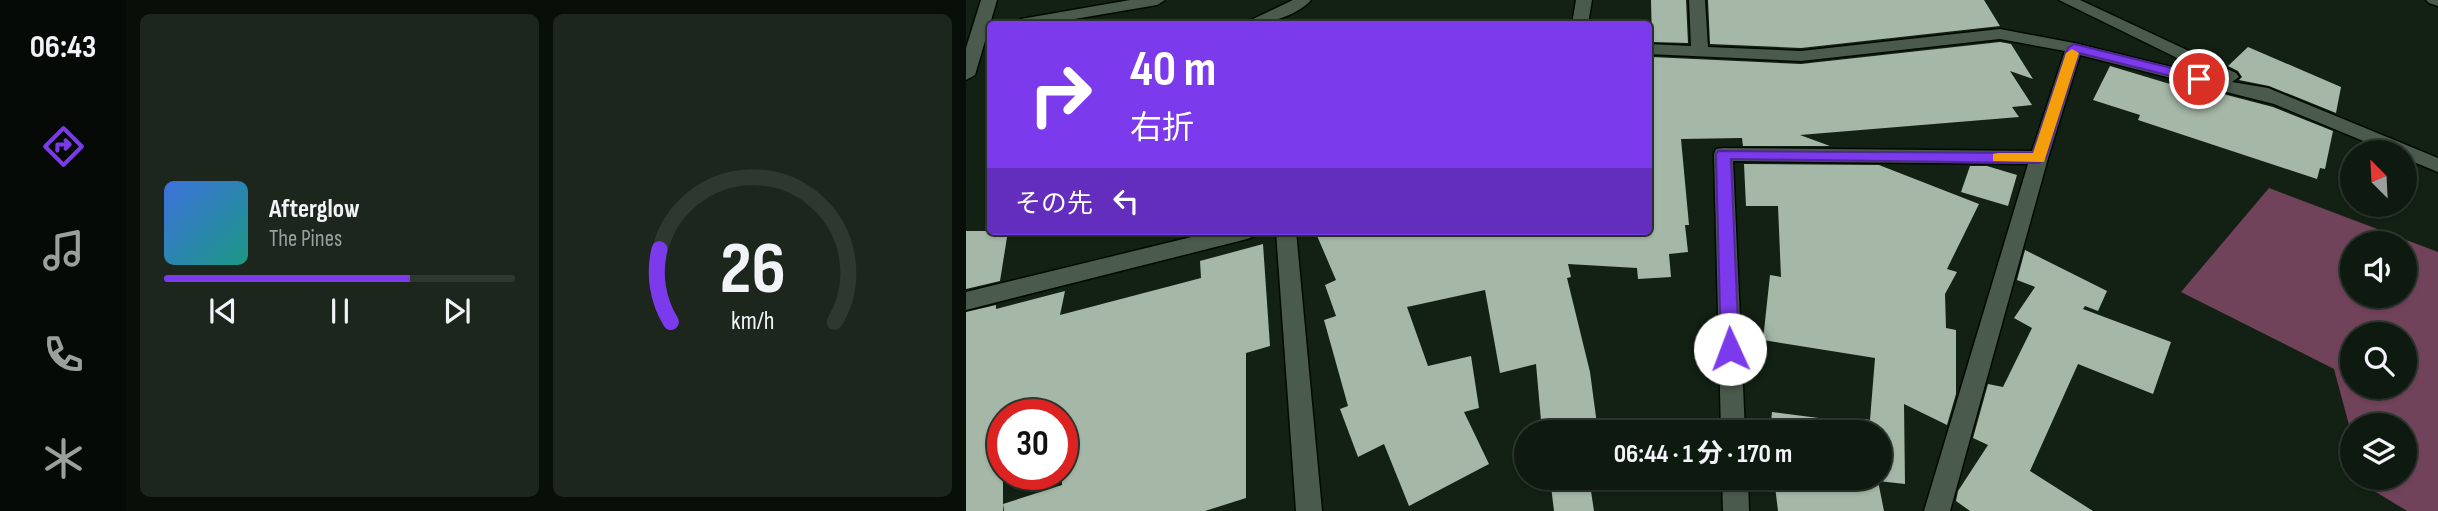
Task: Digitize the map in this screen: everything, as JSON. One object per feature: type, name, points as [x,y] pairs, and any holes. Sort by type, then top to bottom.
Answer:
[{"type":"street","points":[[966,75],[985,31],[989,0]]},
{"type":"street","points":[[1038,21],[1157,0]]},
{"type":"street","points":[[1255,0],[1260,21]]},
{"type":"street","points":[[1262,21],[1303,0]]},
{"type":"street","points":[[1580,21],[1584,0]]},
{"type":"street","points":[[1697,0],[1700,53]]},
{"type":"street","points":[[2067,0],[2274,98],[2438,165]]},
{"type":"street","points":[[1652,49],[1801,56],[2000,34],[2074,48],[2274,98]]},
{"type":"street","points":[[1937,511],[2039,158],[2074,48]]},
{"type":"street","points":[[1733,420],[1723,154],[2039,158]]},
{"type":"street","points":[[966,301],[1231,235]]},
{"type":"street","points":[[1286,235],[1309,511]]},
{"type":"street","points":[[1735,490],[1736,511]]},
{"type":"shaded area","points":[[2269,188],[2383,231],[2340,231],[2340,308],[2417,308],[2417,244],[2438,252],[2438,511],[2407,511],[2373,490],[2417,490],[2417,413],[2346,413],[2342,399],[2417,399],[2417,322],[2340,322],[2340,391],[2334,369],[2181,292]]},
{"type":"building","points":[[1651,0],[1686,0],[1688,43],[1652,42]]},
{"type":"building","points":[[1708,0],[1984,0],[2000,26],[1801,48],[1710,44]]},
{"type":"building","points":[[2000,42],[2011,44],[2033,79],[2010,71],[2032,105],[2012,107],[2019,117],[1800,135],[1830,146],[1743,146],[1742,138],[1681,139],[1689,225],[1685,225],[1688,252],[1669,254],[1671,277],[1638,279],[1637,268],[1568,264],[1571,277],[1567,278],[1590,372],[1596,420],[1541,420],[1536,364],[1500,373],[1485,290],[1407,307],[1428,366],[1471,356],[1479,408],[1464,412],[1489,464],[1409,506],[1384,444],[1358,457],[1340,409],[1348,406],[1324,320],[1336,316],[1325,285],[1336,280],[1317,235],[1652,235],[1652,57],[1801,64]]},
{"type":"building","points":[[2248,47],[2341,87],[2336,113],[2269,86],[2239,80],[2242,77],[2238,71],[2228,66]]},
{"type":"building","points":[[2110,66],[2200,93],[2204,89],[2273,107],[2333,131],[2325,169],[2320,168],[2317,179],[2138,120],[2140,115],[2093,100]]},
{"type":"building","points":[[1744,164],[1879,165],[1979,204],[1947,269],[1957,272],[1945,294],[1946,328],[1956,330],[1956,394],[1947,425],[1904,404],[1905,484],[1892,483],[1892,420],[1870,420],[1875,358],[1763,340],[1770,275],[1781,277],[1778,206],[1746,206]]},
{"type":"building","points":[[1970,166],[1987,166],[2017,175],[2008,206],[1961,192]]},
{"type":"building","points":[[966,231],[1007,235],[1000,281],[966,289]]},
{"type":"building","points":[[1263,244],[1270,346],[1246,353],[1246,498],[1205,511],[1004,511],[1003,504],[1003,511],[966,511],[966,312],[996,305],[996,309],[1065,291],[1060,315],[1201,278],[1200,261]]},
{"type":"building","points":[[2025,250],[2107,291],[2098,311],[2085,306],[2083,309],[2171,342],[2153,394],[2078,364],[2030,471],[2093,511],[1970,511],[1956,501],[1958,491],[1988,445],[1973,438],[1988,384],[2003,387],[2032,328],[2014,318],[2035,287],[2017,280]]},
{"type":"building","points":[[1772,412],[1834,420],[1771,420]]},
{"type":"building","points":[[1551,490],[1591,490],[1594,511],[1554,511]]},
{"type":"building","points":[[1775,490],[1880,490],[1884,511],[1778,511]]},
{"type":"slow traffic","points":[[1998,158],[2039,158],[2072,53]]},
{"type":"route","points":[[1730,349],[1723,154],[2039,158],[2074,48],[2199,79]]}]
